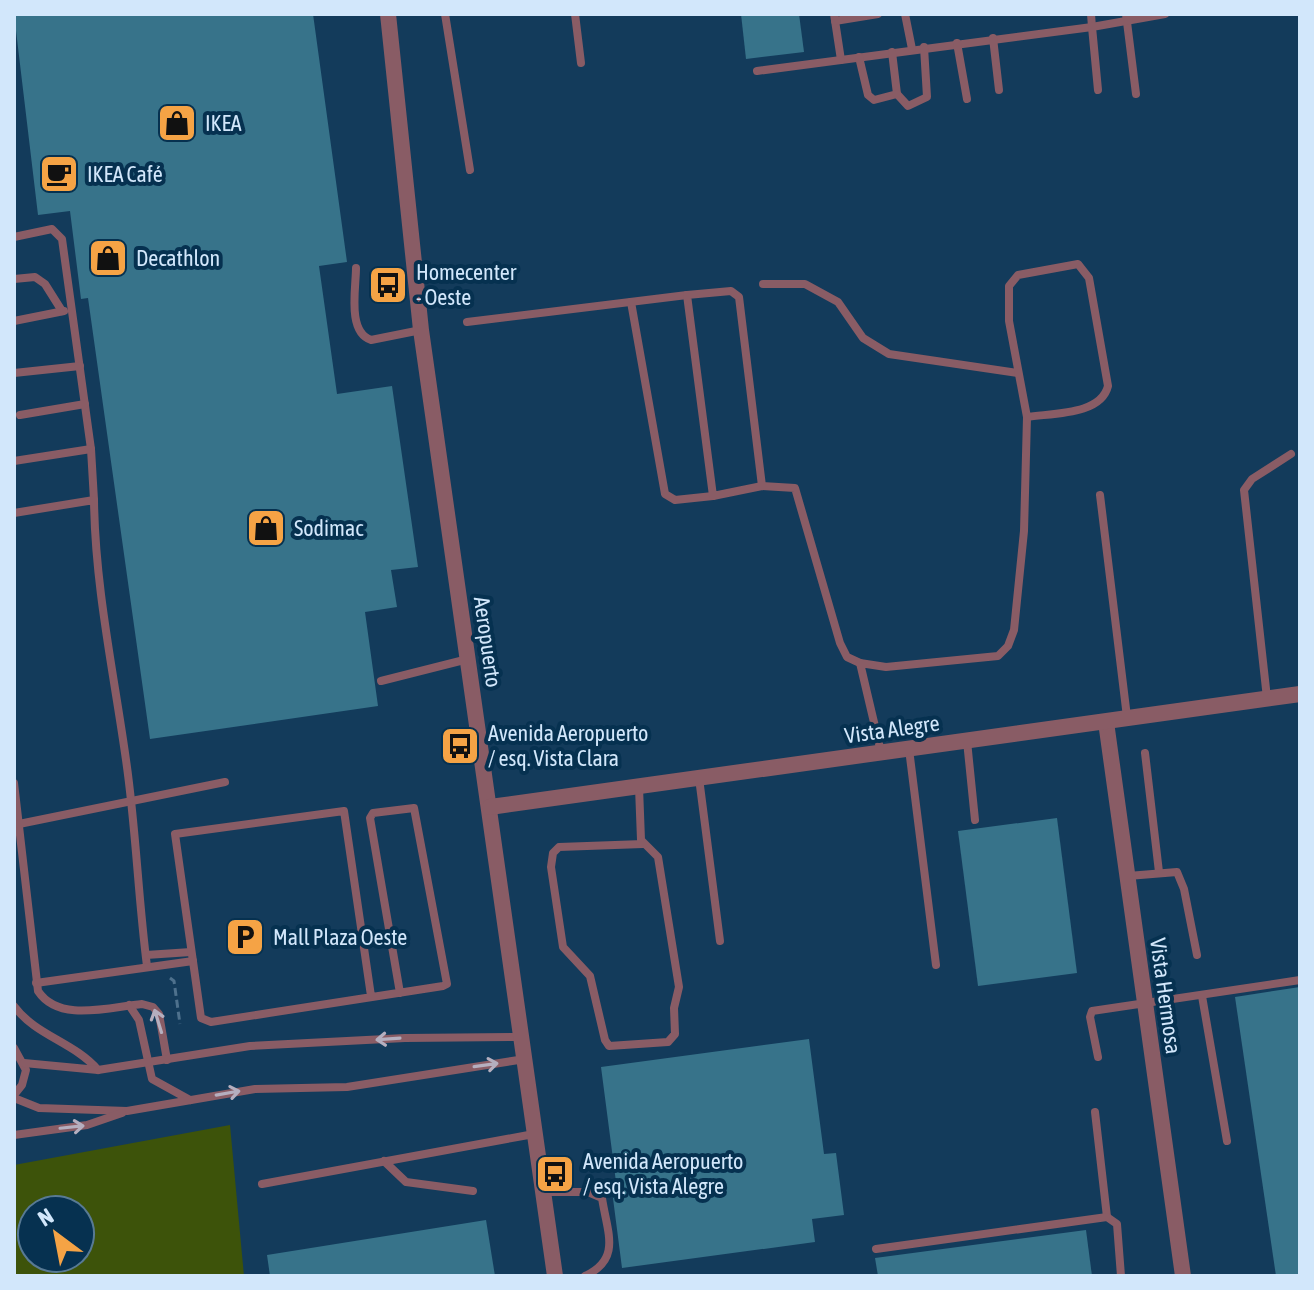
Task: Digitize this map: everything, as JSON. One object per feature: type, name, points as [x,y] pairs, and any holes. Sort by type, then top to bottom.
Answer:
[{"type":"street","name":"Aeropuerto","points":[[388,14],[421,330],[555,1276]]},
{"type":"street","name":"Vista Alegre","points":[[490,807],[1300,694]]},
{"type":"street","name":"Vista Hermosa","points":[[1106,722],[1183,1276]]},
{"type":"lane","points":[[445,14],[470,170]]},
{"type":"lane","points":[[575,14],[581,63]]},
{"type":"lane","points":[[841,60],[835,18],[878,14]]},
{"type":"lane","points":[[905,14],[912,49]]},
{"type":"lane","points":[[1091,14],[1098,90]]},
{"type":"lane","points":[[757,71],[1092,27],[1126,17],[1165,14]]},
{"type":"lane","points":[[1126,17],[1136,94]]},
{"type":"lane","points":[[993,38],[999,90]]},
{"type":"lane","points":[[957,43],[967,99]]},
{"type":"lane","points":[[892,52],[897,94],[908,106],[927,97],[924,47]]},
{"type":"lane","points":[[859,57],[868,95],[874,100],[897,94]]},
{"type":"lane","points":[[14,237],[52,229],[62,239],[91,449],[100,582],[132,799],[136,880],[147,966]]},
{"type":"lane","points":[[631,302],[665,494],[675,500],[762,486],[795,488],[840,643],[847,657],[860,663],[886,667],[998,656],[1008,646],[1014,630],[1024,531],[1027,417],[1009,321],[1009,286],[1018,275],[1078,264],[1089,278],[1108,386],[1106,397],[1096,404],[1027,417]]},
{"type":"lane","points":[[356,268],[356,317],[358,330],[364,337],[371,340],[421,330]]},
{"type":"lane","points":[[14,279],[35,277],[45,284],[62,311]]},
{"type":"lane","points":[[763,284],[805,284],[838,302],[863,338],[889,354],[1018,373]]},
{"type":"lane","points":[[467,322],[731,291],[739,297],[762,486]]},
{"type":"lane","points":[[687,295],[713,496]]},
{"type":"lane","points":[[14,321],[72,309]]},
{"type":"lane","points":[[14,373],[80,366]]},
{"type":"lane","points":[[20,415],[85,404]]},
{"type":"lane","points":[[14,461],[91,449]]},
{"type":"lane","points":[[1267,699],[1244,490],[1252,479],[1291,454]]},
{"type":"lane","points":[[1100,495],[1127,717]]},
{"type":"lane","points":[[14,513],[94,500]]},
{"type":"lane","points":[[381,681],[469,659]]},
{"type":"lane","points":[[860,663],[881,753]]},
{"type":"lane","points":[[967,741],[975,820]]},
{"type":"lane","points":[[909,749],[936,965]]},
{"type":"lane","points":[[1145,753],[1159,872]]},
{"type":"lane","points":[[699,778],[720,941]]},
{"type":"lane","points":[[19,824],[225,782]]},
{"type":"lane","points":[[14,783],[36,983],[48,1003],[62,1010],[149,1004],[157,1010],[167,1060]]},
{"type":"lane","points":[[639,787],[643,844],[658,857],[679,987],[674,1008],[675,1034],[668,1042],[609,1046],[590,976],[563,947],[551,867],[553,853],[559,847],[643,844]]},
{"type":"lane","points":[[371,996],[345,812],[341,809],[175,834],[201,1018],[206,1021],[400,993],[443,986],[448,981],[416,811],[405,807],[373,813],[370,818],[400,993]]},
{"type":"lane","points":[[1127,876],[1177,872],[1197,955]]},
{"type":"lane","points":[[146,955],[192,957]]},
{"type":"lane","points":[[36,983],[192,957]]},
{"type":"lane","points":[[1098,1057],[1090,1017],[1092,1011],[1300,980]]},
{"type":"lane","points":[[1202,996],[1227,1141]]},
{"type":"lane","points":[[129,1005],[139,1020],[146,1063],[152,1079],[191,1100]]},
{"type":"lane","points":[[14,1006],[39,1031],[83,1055],[98,1070]]},
{"type":"lane","points":[[24,1063],[98,1070],[250,1046],[405,1038],[522,1037]]},
{"type":"lane","points":[[14,1048],[24,1063],[25,1078],[14,1096],[39,1108],[127,1111]]},
{"type":"lane","points":[[14,1135],[87,1125],[127,1111],[272,1086],[347,1087],[525,1059]]},
{"type":"lane","points":[[1095,1112],[1107,1217]]},
{"type":"lane","points":[[262,1184],[535,1133]]},
{"type":"lane","points":[[384,1161],[406,1182],[473,1191]]},
{"type":"lane","points":[[543,1192],[588,1192],[602,1198],[611,1252],[602,1268],[585,1276]]},
{"type":"lane","points":[[876,1249],[1107,1217],[1117,1224],[1121,1276]]},
{"type":"path","points":[[157,965],[174,981],[180,1024]]},
{"type":"green space","points":[[230,1125],[244,1276],[14,1276],[14,1165]]},
{"type":"building","points":[[14,14],[313,14],[347,262],[319,266],[337,394],[392,386],[418,567],[391,570],[397,607],[365,612],[378,706],[150,739],[88,298],[81,299],[70,211],[38,215]]},
{"type":"building","points":[[741,14],[799,14],[804,52],[746,59]]},
{"type":"building","points":[[1057,818],[1077,973],[978,986],[958,831]]},
{"type":"building","points":[[1300,987],[1300,1276],[1276,1276],[1235,997]]},
{"type":"building","points":[[809,1039],[824,1154],[836,1153],[844,1215],[812,1219],[815,1242],[622,1268],[611,1183],[616,1182],[601,1067]]},
{"type":"building","points":[[486,1220],[495,1276],[270,1276],[267,1255]]},
{"type":"building","points":[[1086,1230],[1092,1276],[878,1276],[875,1258]]},
{"type":"place","name":"IKEA","points":[[177,123]]},
{"type":"place","name":"IKEA Café","points":[[59,174]]},
{"type":"place","name":"Decathlon","points":[[108,258]]},
{"type":"place","name":"Homecenter - Oeste","points":[[388,285]]},
{"type":"place","name":"Sodimac","points":[[266,528]]},
{"type":"place","name":"Avenida Aeropuerto / esq. Vista Clara","points":[[460,746]]},
{"type":"place","name":"Mall Plaza Oeste","points":[[245,937]]},
{"type":"place","name":"Avenida Aeropuerto / esq. Vista Alegre","points":[[555,1174]]}]
